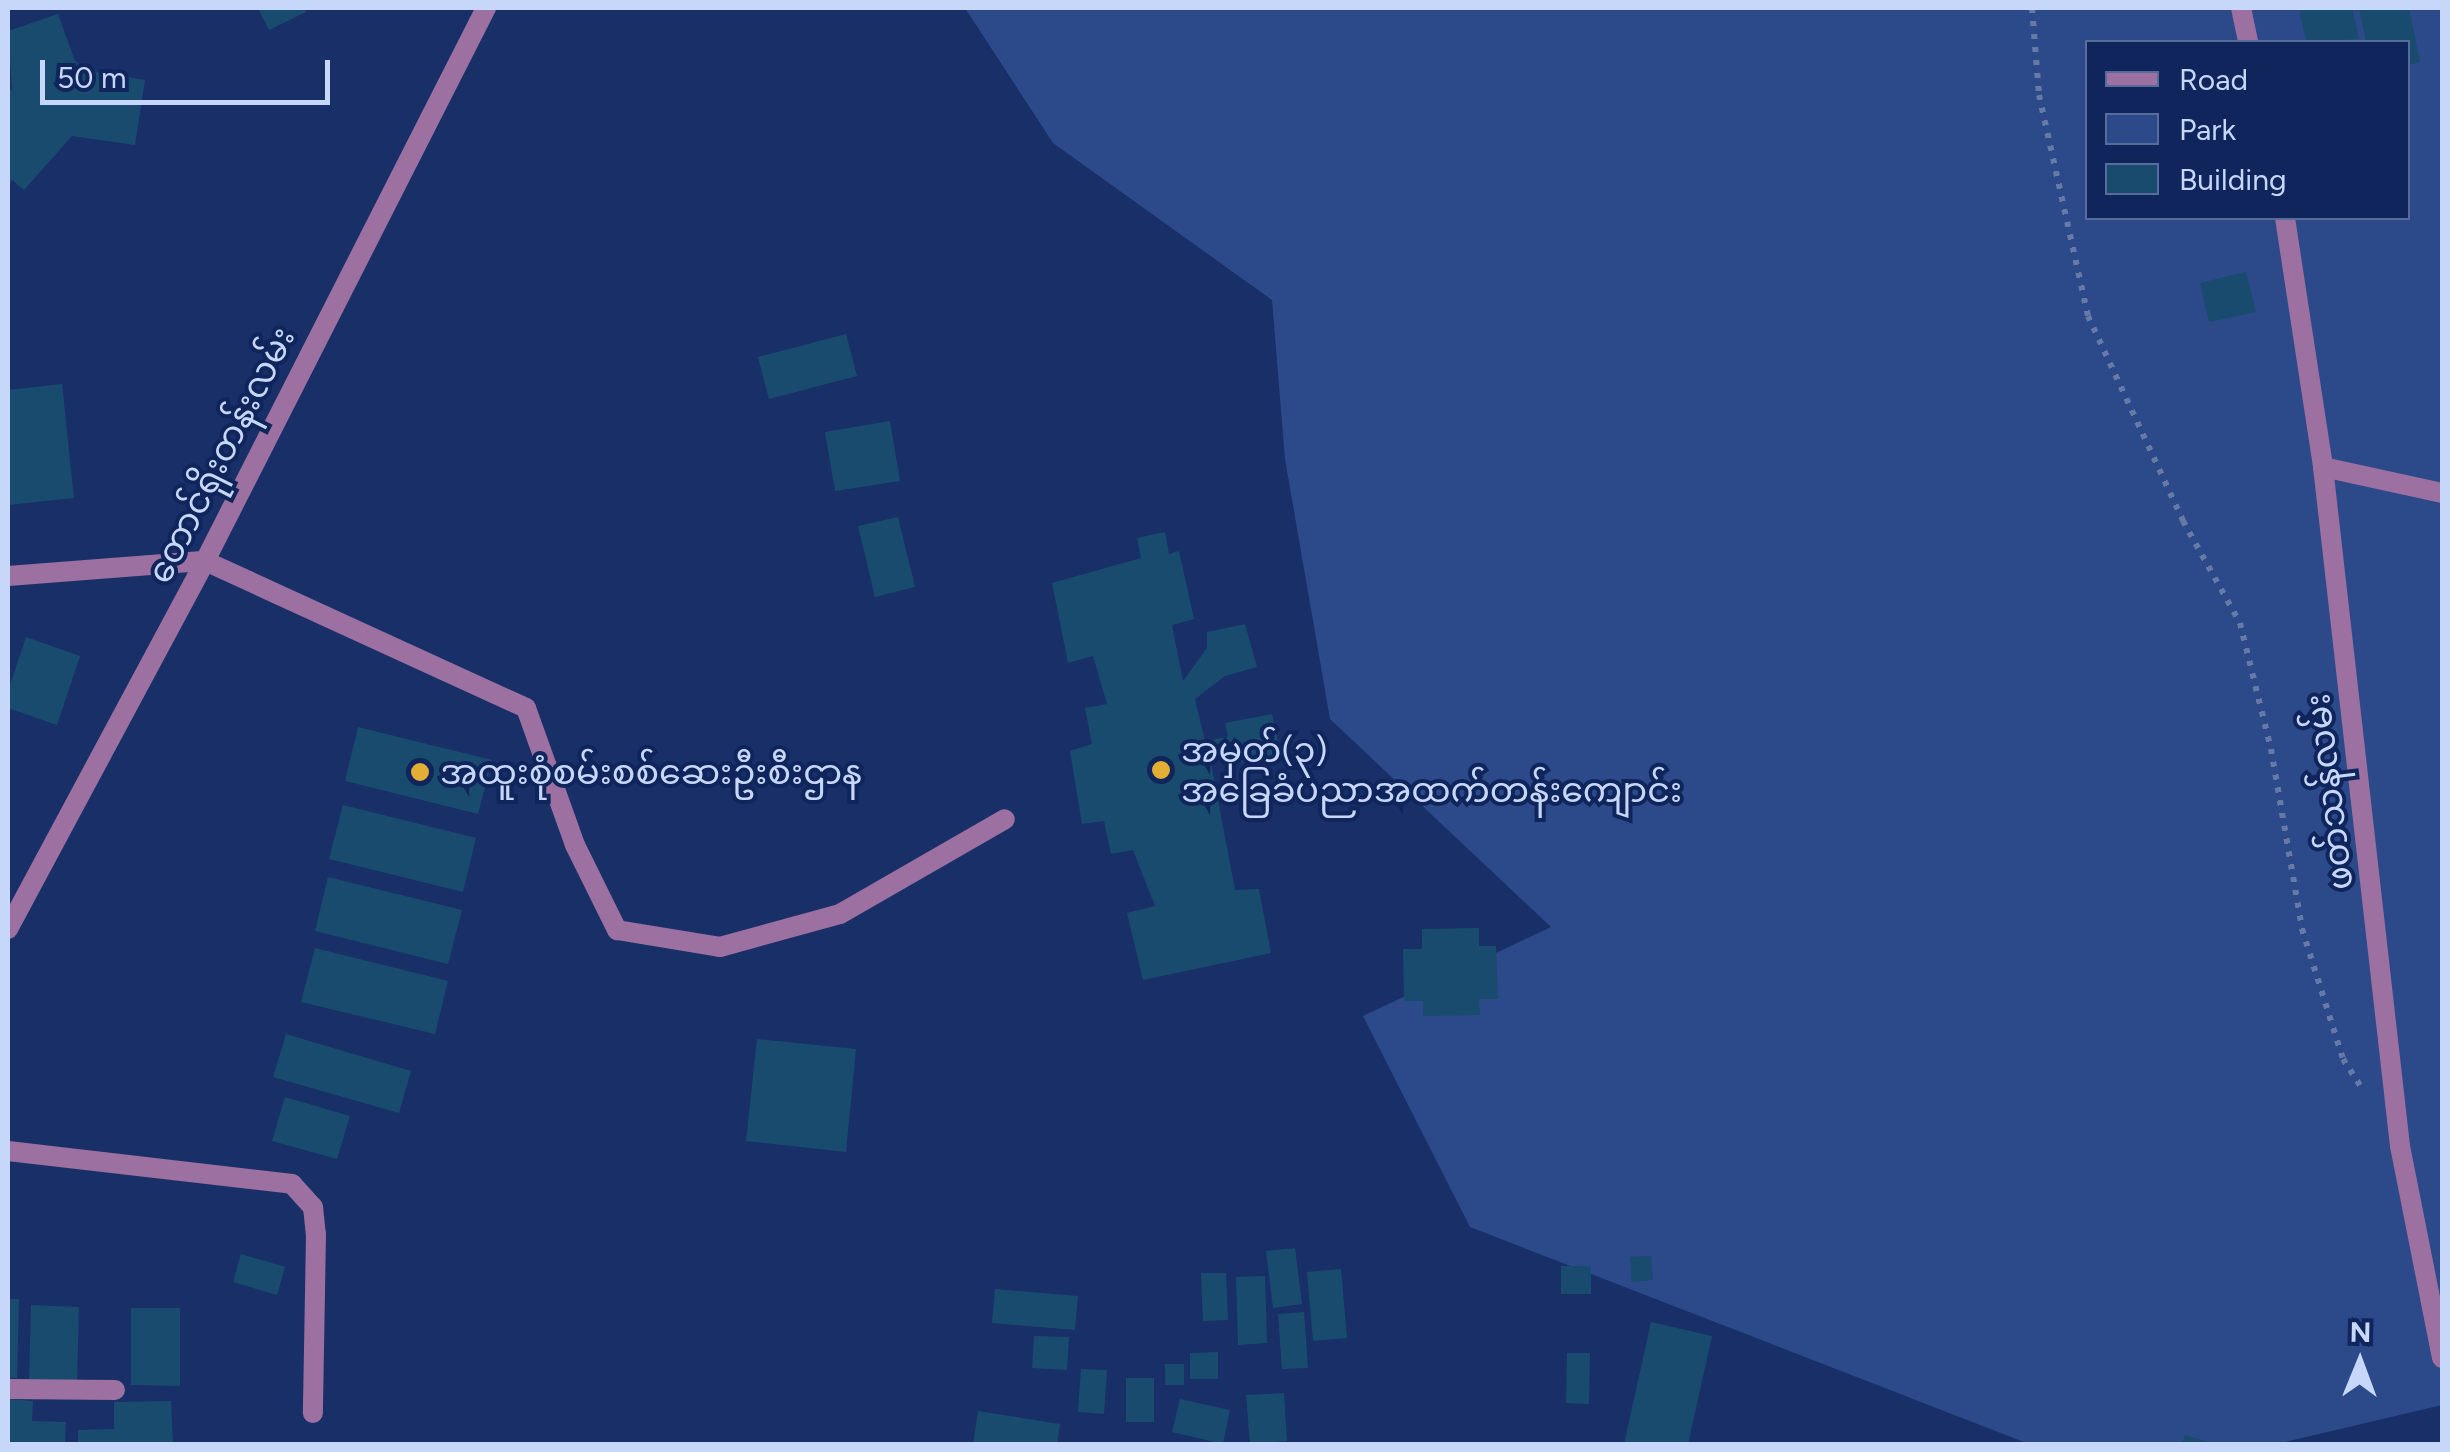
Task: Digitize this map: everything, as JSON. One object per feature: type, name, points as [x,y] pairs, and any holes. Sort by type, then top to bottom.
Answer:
[{"type":"street","name":"တောင်ရိုးတန်းလမ်း","points":[[8,929],[205,561],[486,8]]},
{"type":"street","points":[[2241,8],[2248,40]]},
{"type":"street","name":"ဖတ်သန်လမ်း","points":[[2285,220],[2323,467],[2400,1146],[2435,1292],[2442,1358]]},
{"type":"street","points":[[2323,467],[2442,493]]},
{"type":"street","points":[[8,576],[205,561],[526,708],[575,845],[617,930],[720,947],[840,914],[1005,819]]},
{"type":"street","points":[[8,1151],[292,1184],[313,1207],[316,1234],[313,1413]]},
{"type":"street","points":[[8,1389],[115,1390]]},
{"type":"path","points":[[2032,8],[2039,96],[2088,316],[2183,521],[2240,623],[2271,748],[2302,929],[2343,1058],[2372,1102]]},
{"type":"green space","points":[[965,8],[2442,8],[2442,1405],[2277,1444],[2029,1444],[1470,1227],[1363,1016],[1551,927],[1330,719],[1285,459],[1272,300],[1053,143]]},
{"type":"building","points":[[258,8],[303,8],[306,12],[269,30]]},
{"type":"building","points":[[2299,8],[2352,8],[2359,39],[2306,40]]},
{"type":"building","points":[[2359,8],[2409,8],[2420,62],[2410,64],[2410,40],[2366,40]]},
{"type":"building","points":[[58,14],[75,61],[89,71],[145,80],[135,145],[72,136],[24,190],[12,180],[8,186],[8,94],[12,89],[8,31]]},
{"type":"building","points":[[2246,272],[2256,312],[2209,322],[2200,283]]},
{"type":"building","points":[[846,334],[857,376],[769,399],[758,357]]},
{"type":"building","points":[[62,384],[74,498],[8,505],[8,390]]},
{"type":"building","points":[[890,421],[900,481],[835,491],[825,432]]},
{"type":"building","points":[[898,517],[915,587],[875,597],[858,526]]},
{"type":"building","points":[[1165,532],[1169,554],[1179,551],[1194,619],[1172,625],[1183,681],[1207,648],[1207,632],[1245,624],[1257,667],[1225,676],[1195,699],[1205,741],[1228,737],[1225,723],[1272,714],[1281,754],[1242,763],[1239,751],[1210,758],[1235,890],[1259,889],[1271,953],[1143,980],[1127,913],[1155,906],[1133,850],[1111,854],[1104,821],[1082,824],[1070,751],[1092,744],[1085,708],[1107,704],[1093,656],[1068,663],[1052,583],[1141,558],[1137,538]]},
{"type":"building","points":[[26,637],[80,656],[57,725],[8,708],[8,691]]},
{"type":"building","points":[[358,727],[492,760],[478,814],[345,781]]},
{"type":"building","points":[[343,805],[476,838],[463,892],[329,859]]},
{"type":"building","points":[[328,877],[462,910],[448,964],[315,931]]},
{"type":"building","points":[[1479,928],[1479,946],[1496,946],[1498,999],[1479,999],[1480,1015],[1423,1016],[1423,1001],[1404,1001],[1403,949],[1422,949],[1422,929]]},
{"type":"building","points":[[315,948],[448,981],[435,1034],[301,1002]]},
{"type":"building","points":[[286,1034],[411,1071],[399,1113],[273,1077]]},
{"type":"building","points":[[757,1039],[856,1049],[846,1152],[746,1141]]},
{"type":"building","points":[[285,1097],[350,1116],[337,1159],[272,1141]]},
{"type":"building","points":[[1295,1248],[1302,1304],[1273,1308],[1266,1251]]},
{"type":"building","points":[[241,1254],[285,1267],[277,1295],[233,1282]]},
{"type":"building","points":[[1651,1256],[1653,1280],[1632,1282],[1630,1257]]},
{"type":"building","points":[[1561,1266],[1591,1266],[1591,1294],[1561,1294]]},
{"type":"building","points":[[1341,1269],[1347,1338],[1313,1341],[1307,1272]]},
{"type":"building","points":[[1201,1273],[1226,1273],[1228,1320],[1203,1321]]},
{"type":"building","points":[[1265,1276],[1267,1343],[1238,1345],[1236,1277]]},
{"type":"building","points":[[995,1289],[1078,1296],[1075,1330],[992,1323]]},
{"type":"building","points":[[8,1299],[19,1299],[17,1378],[8,1378]]},
{"type":"building","points":[[31,1305],[79,1307],[77,1383],[29,1382]]},
{"type":"building","points":[[131,1308],[180,1308],[180,1386],[131,1385]]},
{"type":"building","points":[[1304,1312],[1308,1368],[1282,1369],[1278,1314]]},
{"type":"building","points":[[1651,1322],[1712,1336],[1688,1444],[1624,1444]]},
{"type":"building","points":[[1034,1336],[1069,1337],[1067,1370],[1032,1368]]},
{"type":"building","points":[[1218,1352],[1218,1379],[1190,1379],[1190,1353]]},
{"type":"building","points":[[1567,1353],[1590,1353],[1589,1404],[1566,1403]]},
{"type":"building","points":[[1165,1364],[1184,1364],[1184,1385],[1165,1385]]},
{"type":"building","points":[[1081,1369],[1107,1370],[1104,1414],[1078,1412]]},
{"type":"building","points":[[1126,1378],[1154,1378],[1154,1422],[1126,1422]]},
{"type":"building","points":[[1284,1393],[1287,1441],[1250,1444],[1246,1395]]},
{"type":"building","points":[[8,1399],[33,1401],[32,1421],[66,1422],[65,1444],[8,1444]]},
{"type":"building","points":[[1180,1399],[1230,1410],[1223,1444],[1172,1432]]},
{"type":"building","points":[[171,1401],[173,1444],[78,1444],[78,1430],[114,1429],[114,1402]]},
{"type":"building","points":[[978,1411],[1060,1424],[1057,1444],[973,1444]]},
{"type":"building","points":[[2185,1435],[2214,1444],[2182,1444]]},
{"type":"place","name":"အမှတ်(၃) အခြေခံပညာအထက်တန်းကျောင်း","points":[[1161,770]]},
{"type":"place","name":"အထူးစုံစမ်းစစ်ဆေးဦးစီးဌာန","points":[[420,772]]}]
